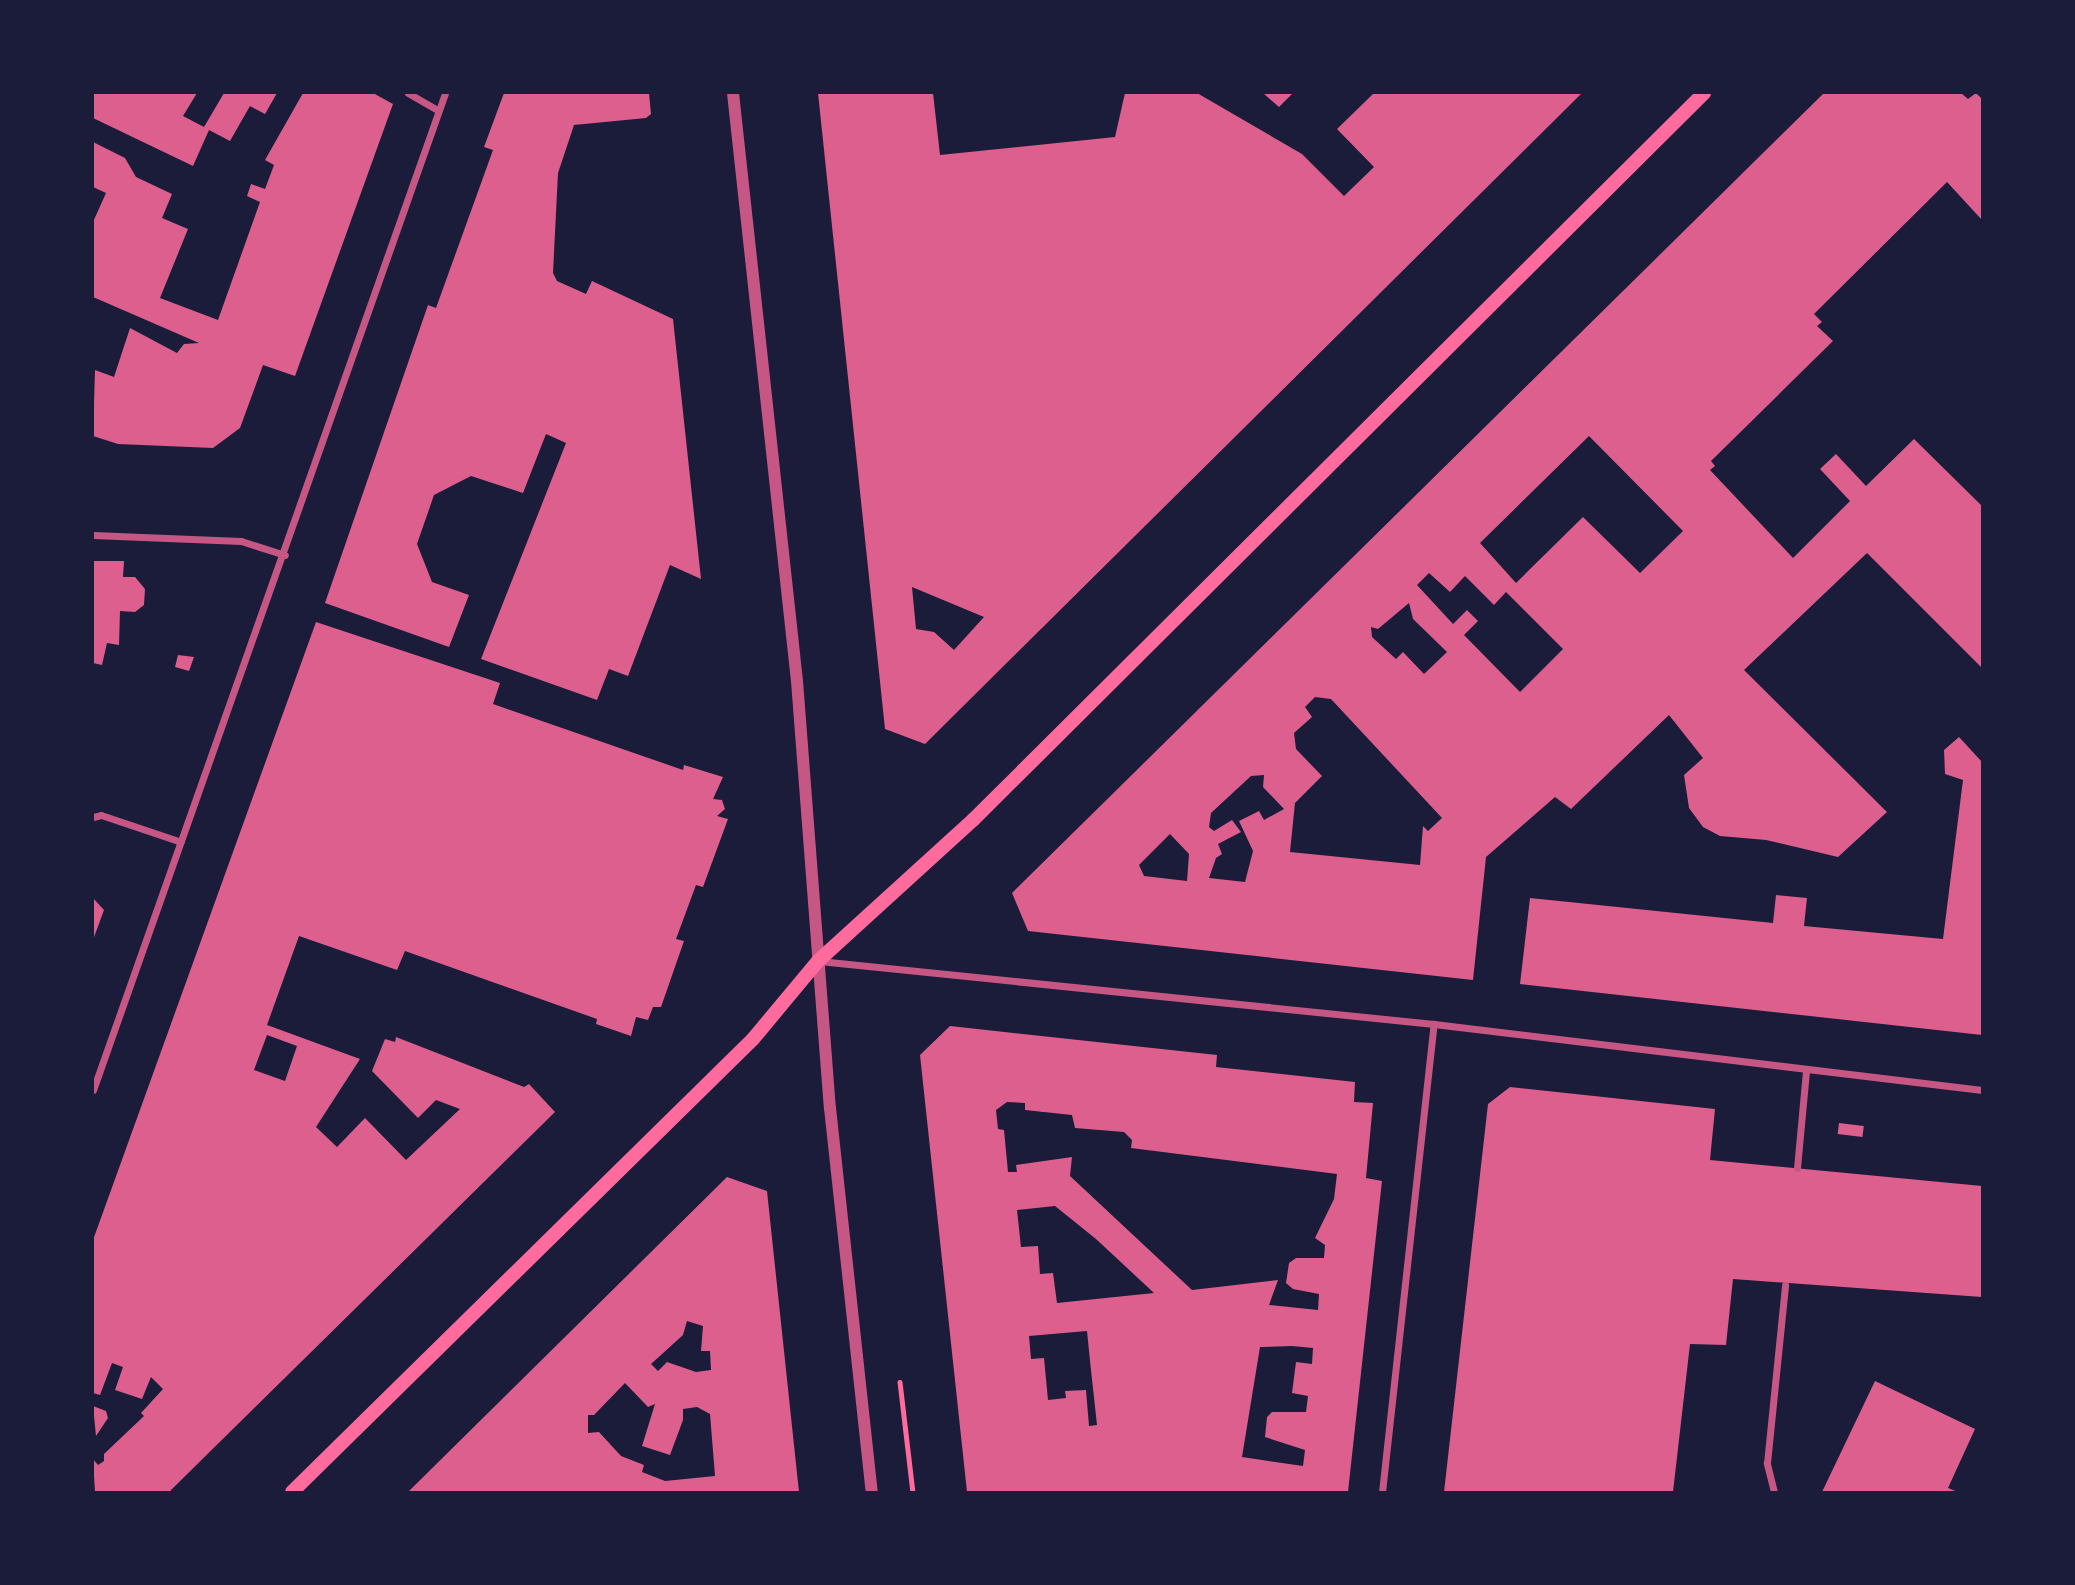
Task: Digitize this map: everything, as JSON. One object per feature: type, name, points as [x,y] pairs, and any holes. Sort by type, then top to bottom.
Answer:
[{"type":"main road","points":[[292,1492],[753,1039],[818,961],[972,820],[1704,93]]},
{"type":"street","points":[[408,93],[438,110]]},
{"type":"street","points":[[93,1090],[285,555],[445,93]]},
{"type":"street","points":[[733,93],[797,681],[818,961],[872,1492]]},
{"type":"street","points":[[93,535],[241,541],[285,555]]},
{"type":"street","points":[[93,817],[100,815],[181,842]]},
{"type":"street","points":[[818,961],[1434,1024],[1806,1071],[1982,1090]]},
{"type":"street","points":[[1382,1492],[1434,1024]]},
{"type":"street","points":[[1797,1168],[1806,1071]]},
{"type":"street","points":[[1774,1492],[1767,1463],[1785,1285]]},
{"type":"building","points":[[93,93],[197,93],[183,116],[204,127],[224,93],[277,93],[265,114],[250,106],[230,141],[209,130],[193,166],[93,118]]},
{"type":"building","points":[[303,93],[373,93],[393,104],[295,376],[263,365],[240,428],[213,448],[118,444],[93,436],[95,370],[114,377],[130,328],[177,353],[184,344],[199,343],[93,297],[93,222],[106,193],[93,187],[93,142],[125,158],[136,177],[172,194],[162,218],[188,229],[160,298],[218,320],[260,202],[247,196],[251,184],[265,189],[274,165],[265,160]]},
{"type":"building","points":[[504,93],[649,93],[651,114],[646,118],[574,125],[558,173],[553,273],[557,281],[586,294],[592,281],[673,319],[701,579],[670,565],[628,676],[609,669],[597,700],[481,659],[566,443],[546,434],[523,493],[471,476],[434,495],[417,544],[432,582],[469,595],[449,647],[325,603],[428,305],[436,308],[493,150],[484,147]]},
{"type":"building","points":[[818,93],[933,93],[940,155],[1115,137],[1125,93],[1197,93],[1302,154],[1344,196],[1374,167],[1337,129],[1374,93],[1582,93],[925,744],[885,729]],"holes":[[[912,587],[984,617],[954,650],[934,632],[916,629]]]},
{"type":"building","points":[[1263,93],[1293,93],[1279,107]]},
{"type":"building","points":[[1824,93],[1961,93],[1968,99],[1976,93],[1982,99],[1982,220],[1947,182],[1814,314],[1822,322],[1817,326],[1833,341],[1711,461],[1715,466],[1710,470],[1793,558],[1850,501],[1820,469],[1836,454],[1866,486],[1914,439],[1982,506],[1982,668],[1867,553],[1744,670],[1887,812],[1838,857],[1766,840],[1720,836],[1703,827],[1689,808],[1684,775],[1703,758],[1669,715],[1571,809],[1555,797],[1486,857],[1473,980],[1028,931],[1012,893]],"holes":[[[1589,436],[1683,531],[1640,573],[1583,517],[1516,583],[1480,543]],[[1429,573],[1450,592],[1465,576],[1494,605],[1506,592],[1563,649],[1520,692],[1464,635],[1478,621],[1467,610],[1453,624],[1417,585]],[[1409,603],[1413,619],[1447,652],[1424,674],[1403,652],[1396,659],[1372,637],[1371,627],[1378,629]],[[1315,697],[1331,699],[1442,818],[1428,831],[1423,826],[1420,865],[1290,852],[1295,803],[1322,776],[1296,749],[1294,733],[1312,717],[1305,707]],[[1264,775],[1263,787],[1284,809],[1264,820],[1259,811],[1239,821],[1253,851],[1245,882],[1209,878],[1216,858],[1222,854],[1218,844],[1241,832],[1232,820],[1214,831],[1209,827],[1211,813],[1251,776]],[[1170,834],[1189,854],[1187,881],[1144,876],[1139,865]]]},
{"type":"building","points":[[93,561],[124,561],[123,577],[135,577],[145,589],[144,605],[135,612],[120,611],[119,645],[107,643],[102,665],[93,663]]},
{"type":"building","points":[[316,622],[500,683],[493,704],[683,770],[684,765],[723,777],[713,799],[722,800],[725,809],[717,816],[728,819],[703,887],[696,885],[676,939],[684,941],[661,1007],[653,1007],[648,1020],[636,1017],[631,1036],[596,1024],[597,1019],[405,951],[397,970],[299,936],[267,1025],[360,1059],[316,1127],[337,1147],[365,1118],[406,1160],[460,1109],[436,1100],[418,1118],[372,1071],[385,1039],[395,1042],[396,1037],[524,1087],[529,1084],[555,1112],[169,1492],[95,1492],[93,1459],[98,1465],[104,1461],[104,1454],[144,1416],[141,1413],[163,1389],[151,1377],[142,1399],[115,1390],[123,1367],[112,1363],[100,1395],[93,1393],[93,1240]],"holes":[[[267,1035],[297,1046],[285,1081],[254,1070]]]},
{"type":"building","points":[[178,655],[194,657],[189,671],[175,667]]},
{"type":"building","points":[[1959,737],[1982,762],[1982,1035],[1520,984],[1530,898],[1773,923],[1776,895],[1807,898],[1804,926],[1943,939],[1963,780],[1945,774],[1944,750]]},
{"type":"building","points":[[93,898],[104,910],[93,940]]},
{"type":"building","points":[[950,1026],[1217,1055],[1216,1067],[1355,1082],[1354,1102],[1373,1103],[1366,1178],[1382,1181],[1348,1492],[967,1492],[920,1055]],"holes":[[[1007,1102],[1025,1103],[1025,1110],[1072,1115],[1075,1128],[1124,1132],[1132,1140],[1131,1148],[1337,1174],[1334,1199],[1315,1238],[1325,1245],[1324,1258],[1296,1258],[1289,1263],[1286,1283],[1293,1289],[1319,1294],[1318,1310],[1269,1305],[1278,1280],[1192,1290],[1070,1176],[1072,1157],[1016,1165],[1017,1172],[1008,1172],[1004,1130],[998,1129],[996,1110]],[[1055,1206],[1096,1239],[1154,1293],[1057,1303],[1053,1273],[1040,1274],[1038,1246],[1021,1247],[1017,1210]],[[1087,1331],[1097,1425],[1089,1426],[1086,1390],[1065,1391],[1066,1398],[1048,1400],[1044,1358],[1031,1359],[1029,1336]],[[1260,1347],[1313,1348],[1312,1364],[1296,1362],[1292,1393],[1308,1396],[1306,1412],[1272,1412],[1267,1417],[1265,1437],[1305,1450],[1303,1466],[1242,1457]]]},
{"type":"building","points":[[1510,1087],[1715,1109],[1710,1160],[1982,1186],[1982,1297],[1733,1279],[1726,1345],[1690,1344],[1673,1492],[1444,1492],[1488,1104]]},
{"type":"building","points":[[1839,1123],[1864,1126],[1862,1137],[1838,1134]]},
{"type":"building","points":[[727,1177],[767,1191],[799,1492],[408,1492]],"holes":[[[687,1321],[703,1326],[701,1351],[710,1351],[711,1370],[696,1372],[667,1362],[658,1371],[651,1364],[683,1335]],[[625,1383],[648,1407],[655,1404],[642,1446],[670,1455],[683,1420],[683,1409],[697,1407],[710,1414],[715,1476],[665,1481],[642,1472],[644,1465],[621,1456],[599,1432],[588,1433],[588,1415],[594,1415]]]},
{"type":"building","points":[[1875,1381],[1975,1429],[1948,1488],[1958,1492],[1822,1492]]},
{"type":"building","points":[[93,1406],[106,1411],[108,1418],[96,1436]]}]
